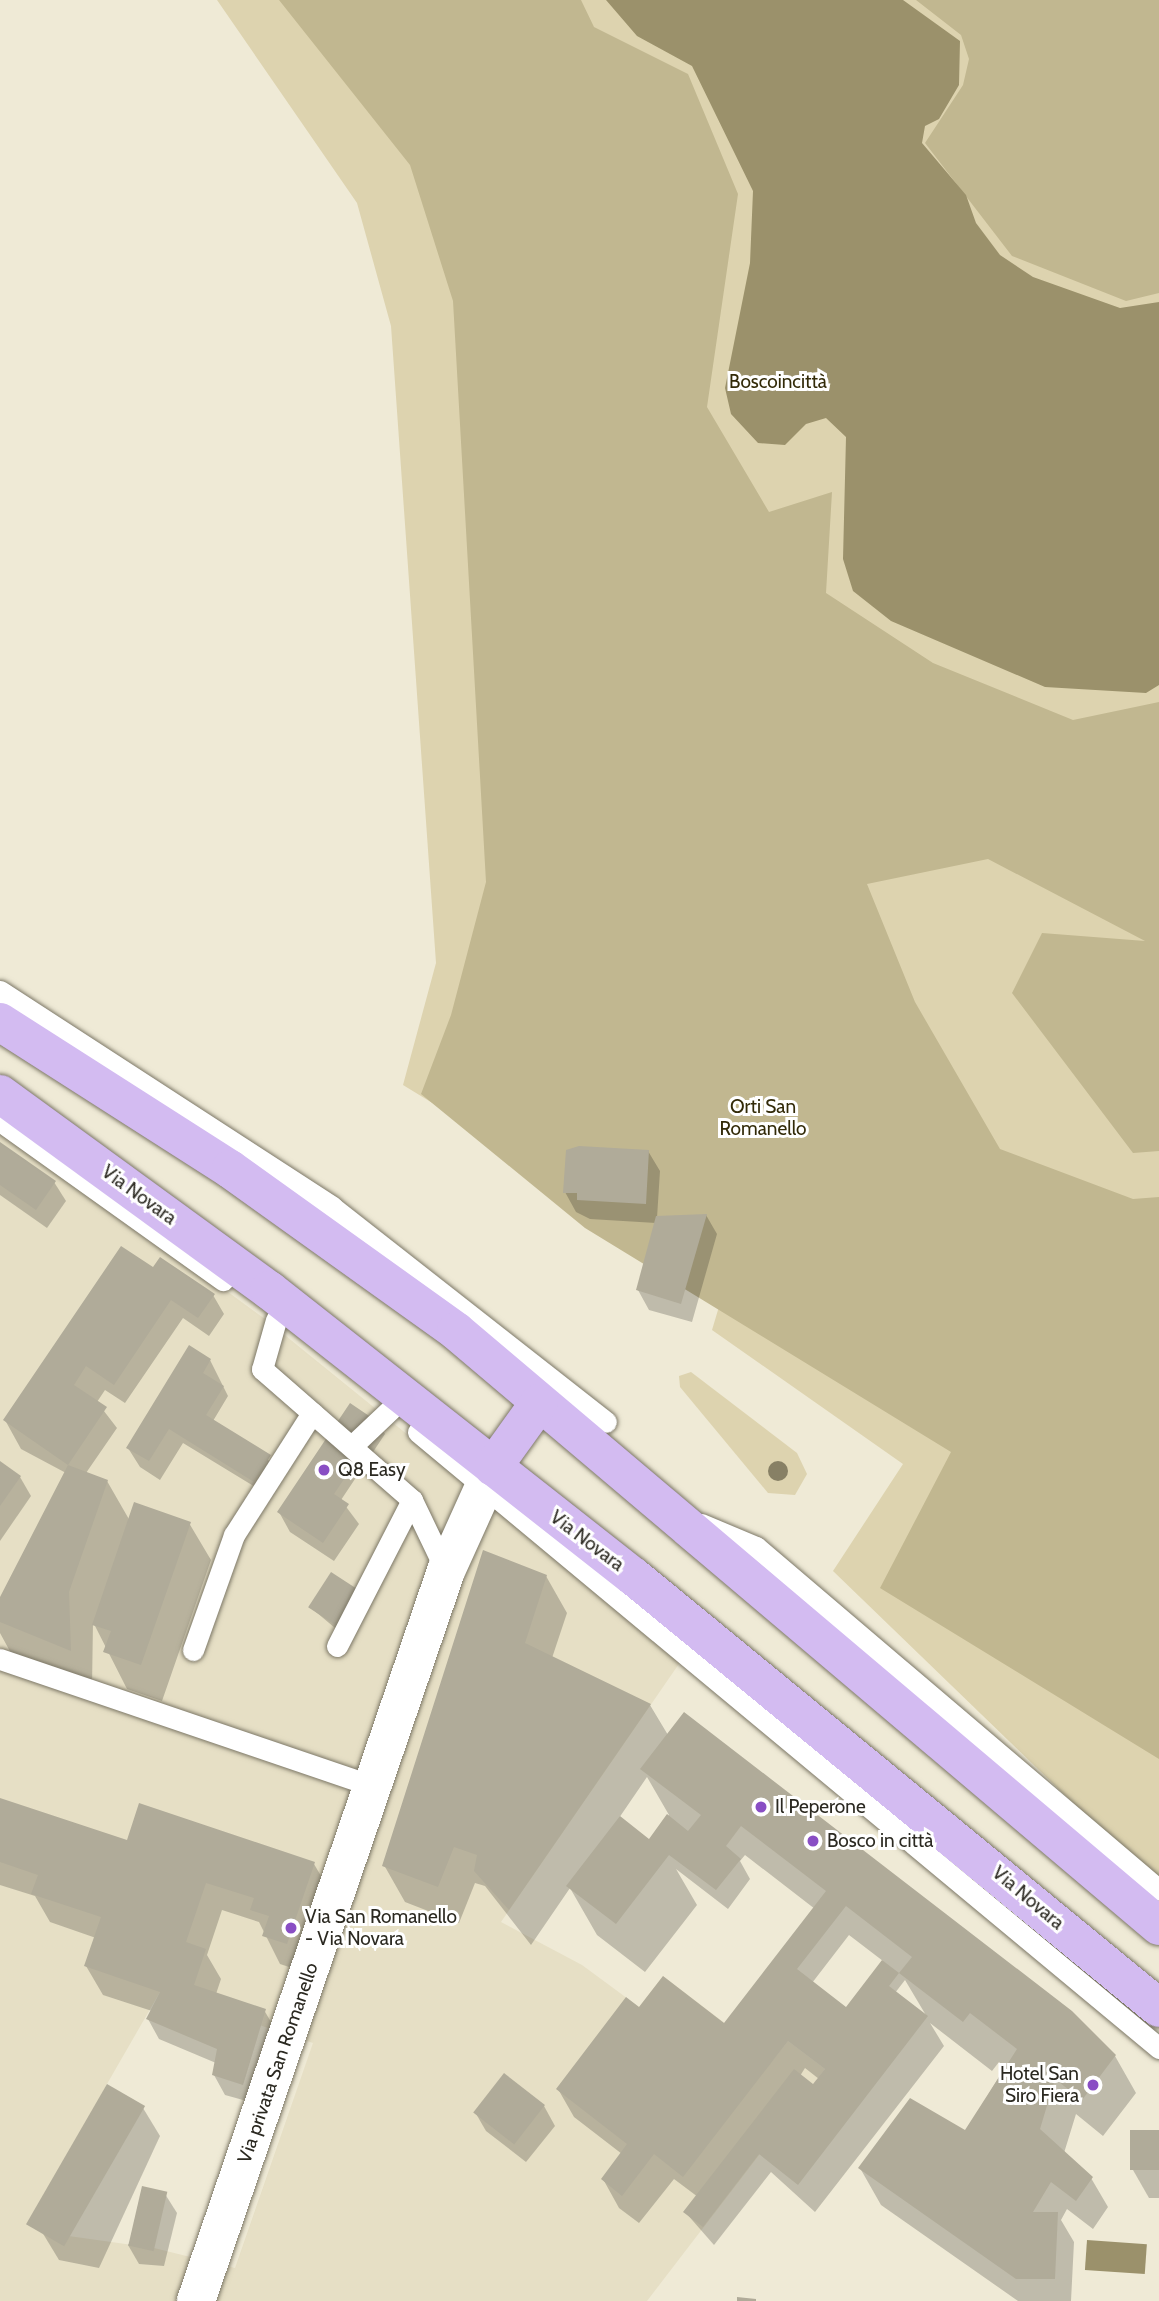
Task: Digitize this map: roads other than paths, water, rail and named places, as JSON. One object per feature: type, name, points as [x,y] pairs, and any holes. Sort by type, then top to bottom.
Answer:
[{"type":"main road","points":[[0,1022],[230,1169],[456,1331],[1159,1926]]},
{"type":"main road","name":"Via Novara","points":[[0,1094],[315,1325],[486,1476],[1159,2008]]},
{"type":"main road","points":[[486,1476],[539,1403]]},
{"type":"street","name":"Via privata San Romanello","points":[[196,2301],[446,1571],[486,1476]]},
{"type":"lane","points":[[0,991],[332,1207],[606,1422]]},
{"type":"lane","points":[[0,1121],[233,1286],[315,1325]]},
{"type":"lane","points":[[276,1320],[262,1369],[312,1413],[354,1444],[412,1500],[446,1571]]},
{"type":"lane","points":[[354,1444],[390,1410]]},
{"type":"lane","points":[[193,1650],[234,1535],[312,1413]]},
{"type":"lane","points":[[418,1432],[486,1476],[1159,2048]]},
{"type":"lane","points":[[337,1646],[412,1500]]},
{"type":"lane","points":[[670,1511],[756,1547],[1159,1890]]},
{"type":"lane","points":[[0,1659],[373,1786]]},
{"type":"place","name":"Q8 Easy","points":[[324,1470]]},
{"type":"place","name":"Il Peperone","points":[[761,1807]]},
{"type":"place","name":"Bosco in città","points":[[813,1841]]},
{"type":"place","name":"Via San Romanello - Via Novara","points":[[291,1928]]},
{"type":"place","name":"Hotel San Siro Fiera","points":[[1093,2085]]},
{"type":"park label","name":"Boscoincittà","points":[[778,382]]},
{"type":"park label","name":"Orti San Romanello","points":[[763,1118]]}]
